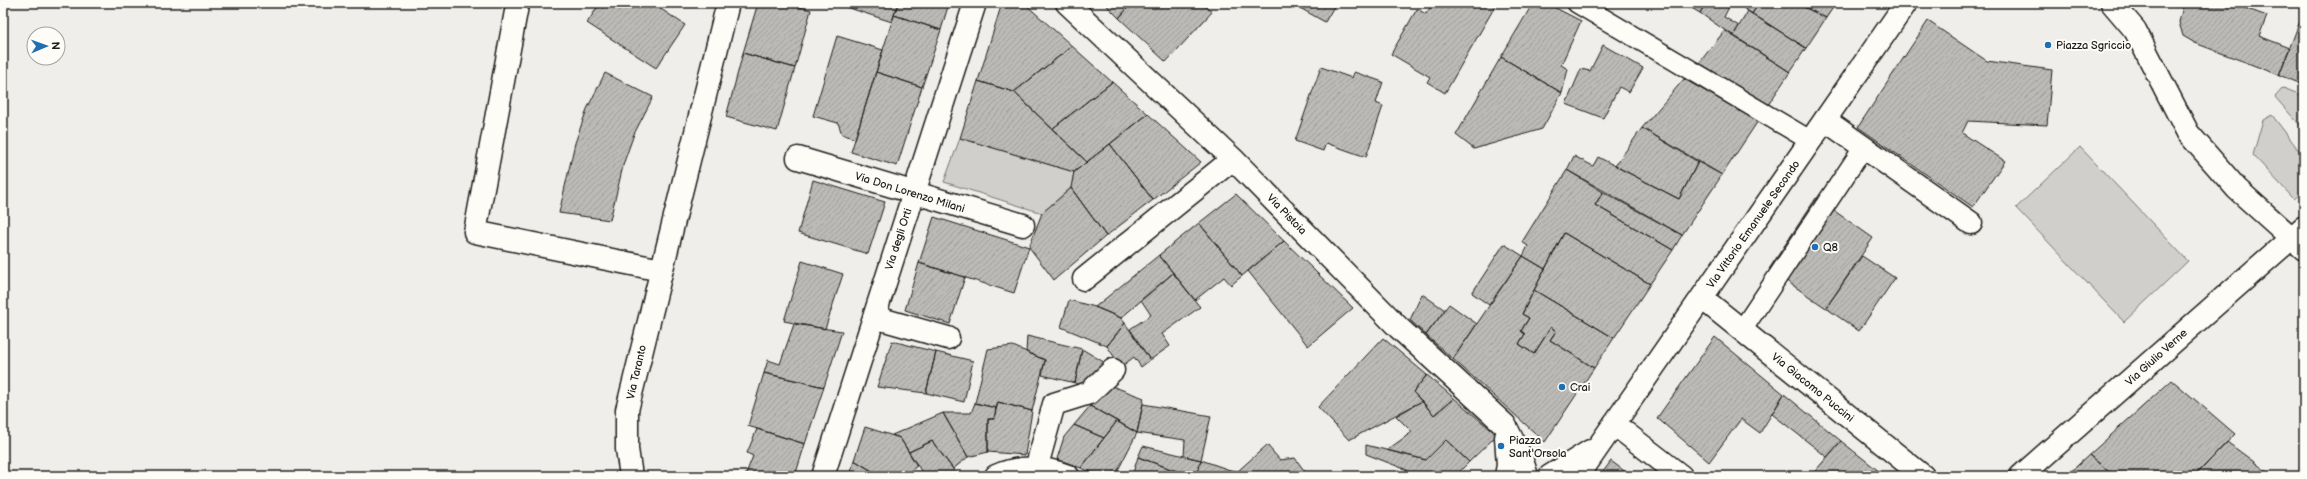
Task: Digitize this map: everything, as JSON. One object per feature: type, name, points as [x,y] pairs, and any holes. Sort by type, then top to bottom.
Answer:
[{"type":"street","name":"Via Taranto","points":[[631,476],[627,449],[628,410],[661,270],[728,3]]},
{"type":"street","name":"Via degli Orti","points":[[823,476],[913,192],[975,3]]},
{"type":"street","name":"Via Pistoia","points":[[1067,3],[1233,159],[1399,328],[1505,425]]},
{"type":"street","name":"Via Vittorio Emanuele Secondo","points":[[1578,476],[1906,3]]},
{"type":"street","points":[[2112,3],[2135,30],[2188,133],[2237,189],[2300,238]]},
{"type":"street","points":[[2132,3],[2135,30]]},
{"type":"street","points":[[517,6],[474,232],[661,270]]},
{"type":"street","points":[[1825,120],[1971,223]]},
{"type":"street","name":"Via Don Lorenzo Milani","points":[[798,158],[1023,225]]},
{"type":"street","points":[[1084,279],[1233,159]]},
{"type":"street","name":"Via Giulio Verne","points":[[2021,476],[2300,238]]},
{"type":"street","name":"Via Giacomo Puccini","points":[[1702,298],[1923,476]]},
{"type":"street","points":[[874,317],[948,338]]},
{"type":"street","points":[[1036,469],[1054,404],[1089,393],[1112,370]]},
{"type":"street","points":[[1614,424],[1681,476]]},
{"type":"street","points":[[1505,425],[1508,465],[1506,476]]},
{"type":"street","points":[[1505,425],[1521,457],[1527,476]]},
{"type":"street","points":[[1550,476],[1599,444]]},
{"type":"street","points":[[996,476],[1010,469],[1050,469],[1068,476]]},
{"type":"lane","points":[[1577,3],[1810,141]]},
{"type":"lane","points":[[1742,330],[1864,147]]},
{"type":"shaded area","points":[[2283,88],[2304,96],[2304,130],[2275,97]]},
{"type":"shaded area","points":[[2272,115],[2304,157],[2304,191],[2294,199],[2253,155],[2263,120]]},
{"type":"shaded area","points":[[960,138],[1074,172],[1071,188],[1042,213],[944,182]]},
{"type":"shaded area","points":[[2080,147],[2188,261],[2124,322],[2016,208]]},
{"type":"building","points":[[600,3],[652,3],[685,25],[656,68],[587,23]]},
{"type":"building","points":[[758,3],[785,3],[811,10],[795,68],[743,53]]},
{"type":"building","points":[[847,3],[898,3],[892,22],[846,7]]},
{"type":"building","points":[[898,3],[949,3],[941,30],[894,15]]},
{"type":"building","points":[[1002,3],[1024,3],[1072,46],[1014,92],[978,81]]},
{"type":"building","points":[[1104,3],[1132,3],[1119,18]]},
{"type":"building","points":[[1132,3],[1202,3],[1212,12],[1166,62],[1119,18]]},
{"type":"building","points":[[1291,3],[1336,3],[1325,22]]},
{"type":"building","points":[[1433,3],[1497,3],[1445,93],[1427,82],[1430,77],[1391,54],[1417,9],[1426,14]]},
{"type":"building","points":[[1533,3],[1546,3],[1581,21],[1561,65],[1568,69],[1562,93],[1501,57]]},
{"type":"building","points":[[1683,3],[1706,3],[1700,13]]},
{"type":"building","points":[[1706,3],[1731,3],[1724,17],[1739,26],[1733,36],[1700,13]]},
{"type":"building","points":[[1736,3],[1759,3],[1752,14]]},
{"type":"building","points":[[1759,3],[1796,3],[1826,18],[1806,48],[1752,14]]},
{"type":"building","points":[[1796,3],[1836,3],[1826,18]]},
{"type":"building","points":[[2184,3],[2244,3],[2242,7],[2267,16],[2259,36],[2290,48],[2279,75],[2195,43],[2183,36],[2179,22]]},
{"type":"building","points":[[1748,11],[1806,48],[1790,72],[1733,36]]},
{"type":"building","points":[[2304,11],[2304,85],[2279,75]]},
{"type":"building","points":[[894,15],[941,30],[922,87],[876,72]]},
{"type":"building","points":[[1928,21],[1987,61],[2052,70],[2047,125],[1968,121],[1962,133],[2005,161],[1973,207],[1858,127]]},
{"type":"building","points":[[1725,30],[1790,72],[1768,105],[1699,63]]},
{"type":"building","points":[[837,36],[883,50],[855,139],[842,134],[838,123],[813,116]]},
{"type":"building","points":[[1603,45],[1643,68],[1629,92],[1619,87],[1603,118],[1566,104],[1581,69],[1590,71]]},
{"type":"building","points":[[1072,46],[1112,82],[1052,129],[1014,92]]},
{"type":"building","points":[[743,53],[795,68],[777,131],[726,117]]},
{"type":"building","points":[[1501,57],[1562,93],[1542,129],[1474,149],[1456,135]]},
{"type":"building","points":[[1321,67],[1352,78],[1354,72],[1383,82],[1376,103],[1383,106],[1366,157],[1326,143],[1323,151],[1295,141]]},
{"type":"building","points":[[876,72],[922,87],[897,166],[851,152]]},
{"type":"building","points":[[605,73],[653,97],[634,134],[624,162],[610,220],[559,213],[575,143],[587,109]]},
{"type":"building","points":[[1684,79],[1758,121],[1722,175],[1642,128]]},
{"type":"building","points":[[978,81],[1014,92],[1087,162],[1074,172],[960,138]]},
{"type":"building","points":[[1112,82],[1148,114],[1087,162],[1052,129]]},
{"type":"building","points":[[1148,114],[1201,162],[1153,200],[1110,144]]},
{"type":"building","points":[[1642,128],[1698,162],[1679,199],[1615,166]]},
{"type":"building","points":[[1110,144],[1153,200],[1106,236],[1071,188],[1074,172]]},
{"type":"building","points":[[1574,156],[1593,166],[1598,157],[1679,199],[1698,162],[1722,175],[1682,235],[1567,170]]},
{"type":"building","points":[[1567,170],[1603,192],[1595,205],[1673,250],[1650,284],[1564,233],[1545,269],[1523,256],[1528,246],[1522,242]]},
{"type":"building","points":[[813,180],[885,202],[868,254],[798,233]]},
{"type":"building","points":[[1071,188],[1106,236],[1054,280],[1029,247],[1042,213]]},
{"type":"building","points":[[1603,192],[1682,235],[1673,250],[1595,205]]},
{"type":"building","points":[[1236,194],[1284,241],[1242,276],[1199,223]]},
{"type":"building","points":[[1816,198],[1873,238],[1826,308],[1769,269]]},
{"type":"building","points":[[934,217],[1029,247],[1014,293],[919,263]]},
{"type":"building","points":[[1199,223],[1242,276],[1231,285],[1224,277],[1195,300],[1159,255]]},
{"type":"building","points":[[1564,233],[1650,284],[1614,338],[1534,290]]},
{"type":"building","points":[[1284,241],[1353,308],[1308,346],[1248,271]]},
{"type":"building","points":[[1504,244],[1523,256],[1489,305],[1472,293]]},
{"type":"building","points":[[1159,255],[1173,273],[1121,318],[1095,307]]},
{"type":"building","points":[[1523,256],[1545,269],[1522,314],[1529,318],[1521,331],[1525,334],[1519,344],[1534,354],[1551,327],[1556,331],[1550,340],[1594,368],[1545,442],[1453,359]]},
{"type":"building","points":[[1862,256],[1895,278],[1859,331],[1826,308]]},
{"type":"building","points":[[802,261],[843,274],[825,329],[784,321]]},
{"type":"building","points":[[919,263],[965,277],[950,324],[905,310]]},
{"type":"building","points":[[1173,273],[1200,307],[1162,334],[1170,346],[1150,360],[1130,329],[1151,315],[1141,300]]},
{"type":"building","points":[[1534,290],[1614,338],[1594,368],[1550,340],[1556,331],[1551,327],[1534,354],[1519,344],[1525,334],[1521,331],[1529,318],[1522,314]]},
{"type":"building","points":[[1422,294],[1445,310],[1426,335],[1410,320]]},
{"type":"building","points":[[1069,300],[1095,307],[1121,318],[1125,323],[1107,346],[1061,327]]},
{"type":"building","points":[[1449,304],[1477,324],[1453,359],[1426,335]]},
{"type":"building","points":[[1125,323],[1150,360],[1141,367],[1134,357],[1121,367],[1107,346]]},
{"type":"building","points":[[794,324],[842,331],[824,387],[764,373],[768,360],[780,364]]},
{"type":"building","points":[[1027,336],[1082,349],[1075,383],[1042,375],[1045,360],[1026,352]]},
{"type":"building","points":[[1715,337],[1784,394],[1760,433],[1741,419],[1709,462],[1657,418]]},
{"type":"building","points":[[1383,338],[1427,375],[1413,392],[1422,401],[1349,440],[1318,407]]},
{"type":"building","points":[[892,341],[936,352],[926,393],[877,387]]},
{"type":"building","points":[[1013,346],[1045,360],[1032,411],[998,402],[996,408],[975,403],[988,349]]},
{"type":"building","points":[[1082,349],[1107,364],[1085,385],[1075,383]]},
{"type":"building","points":[[936,352],[973,361],[964,402],[926,393]]},
{"type":"building","points":[[764,373],[824,387],[805,444],[748,426]]},
{"type":"building","points":[[1427,375],[1454,398],[1434,415],[1413,392]]},
{"type":"building","points":[[2172,380],[2235,434],[2195,476],[2114,476],[2089,455]]},
{"type":"building","points":[[1109,385],[1144,398],[1137,433],[1090,406]]},
{"type":"building","points":[[1784,394],[1841,441],[1827,457],[1772,414]]},
{"type":"building","points":[[1454,398],[1497,435],[1469,462],[1446,440],[1426,460],[1387,450],[1412,432],[1396,416],[1422,401],[1434,415]]},
{"type":"building","points":[[998,402],[1032,411],[1025,455],[988,452],[988,419],[994,419]]},
{"type":"building","points":[[975,403],[996,408],[994,419],[988,419],[988,452],[968,457],[943,413],[971,413]]},
{"type":"building","points":[[1143,404],[1211,416],[1201,460],[1184,456],[1185,440],[1137,433]]},
{"type":"building","points":[[1090,406],[1117,421],[1104,438],[1074,425]]},
{"type":"building","points":[[943,413],[968,457],[953,469],[932,441],[909,452],[900,438],[892,435]]},
{"type":"building","points":[[1117,421],[1137,433],[1115,476],[1100,476],[1081,468]]},
{"type":"building","points":[[1074,425],[1104,438],[1081,468],[1057,459],[1064,437]]},
{"type":"building","points":[[865,427],[900,438],[917,466],[904,476],[880,476],[854,460]]},
{"type":"building","points":[[757,429],[805,444],[795,476],[745,476],[753,456],[747,453]]},
{"type":"building","points":[[1446,440],[1469,462],[1455,476],[1403,476],[1407,470],[1366,454],[1366,445],[1426,460]]},
{"type":"building","points":[[932,441],[958,476],[923,474],[909,452]]},
{"type":"building","points":[[1841,441],[1880,472],[1877,476],[1811,476]]},
{"type":"building","points":[[2227,442],[2273,476],[2195,476]]},
{"type":"building","points":[[1267,445],[1280,460],[1295,458],[1306,473],[1318,476],[1245,476],[1238,471]]},
{"type":"building","points":[[1143,446],[1201,460],[1197,476],[1190,476],[1138,457]]},
{"type":"building","points":[[2089,455],[2114,476],[2066,476]]},
{"type":"building","points":[[1138,457],[1190,476],[1132,476]]},
{"type":"building","points":[[854,460],[879,475],[850,476]]},
{"type":"building","points":[[1201,460],[1230,470],[1227,476],[1197,476]]},
{"type":"building","points":[[1611,461],[1631,476],[1600,476]]},
{"type":"building","points":[[1230,470],[1238,471],[1245,476],[1227,476]]},
{"type":"place","name":"Piazza Sgriccio","points":[[2048,45]]},
{"type":"place","name":"Q8","points":[[1815,247]]},
{"type":"place","name":"Crai","points":[[1562,387]]},
{"type":"place","name":"Piazza Sant'Orsola","points":[[1501,446]]}]
